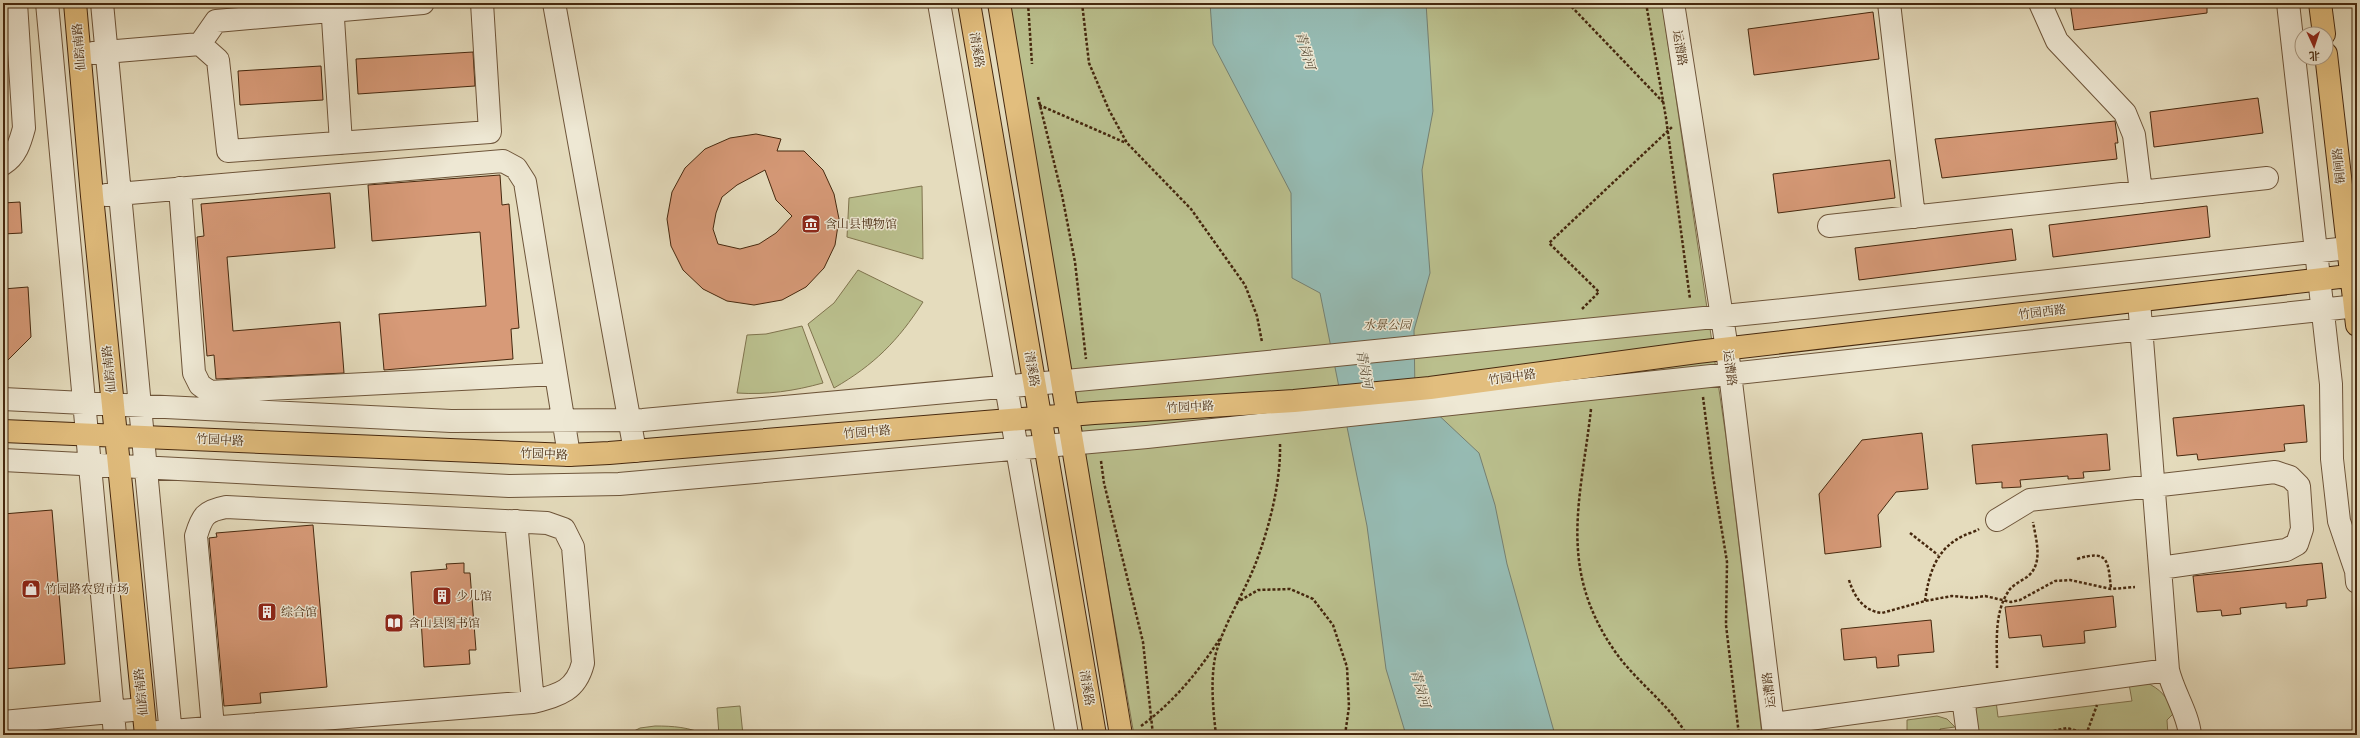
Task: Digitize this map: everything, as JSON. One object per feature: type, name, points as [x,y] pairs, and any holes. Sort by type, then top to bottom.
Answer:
[{"type":"main road","name":"仙踪南路","points":[[75,3],[92,196],[146,734]]},
{"type":"main road","name":"清溪路","points":[[969,3],[1095,735]]},
{"type":"main road","points":[[999,3],[1066,415],[1129,733]]},
{"type":"main road","points":[[2320,3],[2323,26]]},
{"type":"main road","name":"铜闸路","points":[[2328,66],[2352,247],[2356,313]]},
{"type":"main road","name":"竹园西路","points":[[1727,349],[2354,276]]},
{"type":"main road","name":"竹园中路","points":[[3,431],[116,434],[569,455],[635,451],[1066,415],[1294,401],[1430,388],[1727,349]]},
{"type":"street","points":[[3,164],[11,159],[19,145],[24,128],[16,3]]},
{"type":"street","points":[[47,3],[115,735]]},
{"type":"street","points":[[102,3],[171,733]]},
{"type":"street","points":[[200,44],[215,12],[423,3]]},
{"type":"street","points":[[79,55],[200,44],[218,60],[228,151],[490,132],[482,3]]},
{"type":"street","points":[[554,3],[635,451]]},
{"type":"street","points":[[939,3],[1067,735]]},
{"type":"street","name":"运漕路","points":[[1673,3],[1727,349],[1774,730]]},
{"type":"street","points":[[1889,3],[1914,217]]},
{"type":"street","points":[[2040,3],[2057,41],[2125,113],[2134,135],[2141,192]]},
{"type":"street","points":[[2288,3],[2331,384],[2332,459],[2337,506],[2339,521],[2356,571],[2357,582]]},
{"type":"street","points":[[333,7],[341,143]]},
{"type":"street","points":[[92,196],[503,161],[516,168],[525,182],[569,455]]},
{"type":"street","points":[[1828,226],[2267,178]]},
{"type":"street","points":[[180,188],[194,373],[200,385],[210,392],[556,374]]},
{"type":"street","points":[[3,399],[451,421],[630,421],[1061,382],[1568,332],[2352,247]]},
{"type":"street","points":[[2139,301],[2168,670],[2172,687],[2190,727],[2190,735]]},
{"type":"street","points":[[3,460],[509,486],[611,484],[1046,446],[1593,389],[2323,310],[2356,313]]},
{"type":"street","points":[[1997,520],[2030,500],[2275,472],[2290,477],[2299,486],[2302,528],[2297,544],[2286,550],[2160,568]]},
{"type":"street","points":[[146,734],[171,733],[213,727],[533,702],[555,696],[570,688],[579,677],[583,663],[572,547],[564,530],[547,523],[516,521],[226,507],[210,510],[200,521],[196,536],[213,727]]},
{"type":"street","points":[[516,521],[533,702]]},
{"type":"street","points":[[1774,730],[1963,698],[2168,670]]},
{"type":"street","points":[[1963,698],[1968,735]]},
{"type":"street","points":[[3,722],[143,709]]},
{"type":"path","points":[[1082,3],[1089,63],[1109,110],[1127,143],[1191,209],[1245,286],[1257,316],[1267,362]]},
{"type":"path","points":[[1568,3],[1667,107]]},
{"type":"path","points":[[1014,94],[1127,143]]},
{"type":"path","points":[[1568,332],[1574,316],[1599,292],[1549,243],[1676,124]]},
{"type":"path","points":[[1593,389],[1578,493],[1576,544],[1588,601],[1614,650],[1677,718],[1687,735]]},
{"type":"path","points":[[1216,735],[1212,700],[1216,655],[1268,530],[1280,458],[1280,422]]},
{"type":"path","points":[[1998,668],[1998,622],[2008,590],[2030,575],[2037,566],[2038,557],[2030,500]]},
{"type":"path","points":[[1925,601],[1928,577],[1938,556],[1964,535],[1997,520]]},
{"type":"path","points":[[1910,533],[1938,556]]},
{"type":"path","points":[[2077,559],[2092,554],[2099,554],[2105,559],[2108,565],[2111,589]]},
{"type":"path","points":[[1849,580],[1853,594],[1861,603],[1876,612],[1890,612],[1925,601],[1952,596],[1972,598],[1985,596],[2004,601],[2020,600],[2055,581],[2070,580],[2111,589],[2135,587]]},
{"type":"path","points":[[1236,604],[1258,590],[1290,590],[1313,599],[1333,625],[1347,667],[1348,707],[1345,735]]},
{"type":"path","points":[[1129,733],[1154,717],[1203,666],[1224,633]]},
{"type":"path","points":[[2034,735],[2067,728],[2086,734],[2097,705]]},
{"type":"path","points":[[2159,735],[2168,734]]},
{"type":"green space","name":"水景公园","points":[[1006,3],[1662,3],[1726,437],[1762,735],[1134,735]]},
{"type":"green space","points":[[922,186],[923,259],[847,237],[849,198]]},
{"type":"green space","points":[[858,270],[923,302],[904,329],[884,351],[861,370],[834,388],[808,324],[834,303]]},
{"type":"green space","points":[[802,326],[823,383],[780,392],[737,393],[747,335],[766,334]]},
{"type":"green space","points":[[2145,682],[2163,694],[2174,713],[2167,720],[2168,735],[1991,735],[1990,731],[1973,732],[1972,714],[1981,703],[1996,701],[1998,717],[2132,701],[2129,684]]},
{"type":"green space","points":[[740,706],[743,735],[719,735],[717,708]]},
{"type":"green space","points":[[1937,716],[1947,719],[1955,727],[1940,729],[1941,735],[1907,735],[1907,720]]},
{"type":"green space","points":[[668,726],[693,730],[706,735],[626,735],[640,728]]},
{"type":"water","name":"青岗河","points":[[1210,3],[1426,3],[1433,111],[1422,170],[1430,273],[1414,330],[1415,393],[1479,453],[1495,505],[1507,564],[1555,735],[1406,735],[1386,669],[1367,526],[1320,293],[1292,278],[1291,193],[1213,44]]},
{"type":"building","points":[[2070,3],[2207,3],[2207,13],[2074,30]]},
{"type":"building","points":[[1873,12],[1879,59],[1754,75],[1748,29]]},
{"type":"building","points":[[473,52],[475,86],[358,94],[356,59]]},
{"type":"building","points":[[321,66],[323,100],[240,105],[238,71]]},
{"type":"building","points":[[2258,98],[2263,133],[2154,147],[2150,112]]},
{"type":"building","points":[[2115,121],[2118,143],[2115,143],[2117,159],[1942,178],[1935,139]]},
{"type":"building","name":"含山县博物馆","points":[[756,134],[781,139],[777,151],[804,151],[823,170],[834,194],[839,219],[835,245],[824,268],[806,287],[782,300],[754,305],[727,301],[703,289],[683,270],[671,246],[667,219],[672,192],[685,168],[705,149],[730,138]],"holes":[[[765,170],[776,200],[792,216],[776,233],[759,244],[740,249],[718,244],[713,229],[716,213],[722,197],[737,185]]]},
{"type":"building","points":[[1890,160],[1895,198],[1778,213],[1773,174]]},
{"type":"building","points":[[500,175],[502,205],[509,204],[519,328],[511,329],[513,359],[384,370],[379,314],[486,306],[480,232],[372,241],[368,185]]},
{"type":"building","points":[[330,193],[335,248],[227,257],[233,331],[340,322],[344,373],[216,379],[214,355],[207,356],[197,237],[204,236],[201,204]]},
{"type":"building","points":[[20,202],[22,233],[3,234],[3,203]]},
{"type":"building","points":[[2207,206],[2210,237],[2053,257],[2049,225]]},
{"type":"building","points":[[2012,229],[2016,260],[1859,280],[1855,248]]},
{"type":"building","points":[[28,287],[31,337],[3,365],[3,289]]},
{"type":"building","points":[[2304,405],[2307,442],[2284,444],[2285,451],[2198,460],[2197,454],[2177,456],[2173,418]]},
{"type":"building","points":[[1922,433],[1928,489],[1896,492],[1878,515],[1881,547],[1825,554],[1819,494],[1862,440]]},
{"type":"building","points":[[2107,434],[2110,470],[2083,472],[2084,478],[2068,479],[2068,476],[2020,480],[2021,487],[2002,488],[2002,482],[1976,484],[1972,445]]},
{"type":"building","name":"竹园路农贸市场","points":[[52,510],[65,664],[3,669],[3,514]]},
{"type":"building","name":"综合馆","points":[[313,525],[327,687],[260,693],[261,703],[224,706],[209,538],[217,537],[216,533]]},
{"type":"building","name":"少儿馆","points":[[464,563],[464,573],[470,573],[476,650],[469,650],[470,664],[424,667],[421,619],[414,620],[411,572],[447,569],[446,564]]},
{"type":"building","points":[[2322,563],[2326,598],[2307,600],[2307,606],[2286,608],[2286,603],[2240,608],[2241,614],[2222,616],[2221,610],[2197,612],[2193,576]]},
{"type":"building","points":[[2113,596],[2116,627],[2084,631],[2085,643],[2043,647],[2041,635],[2009,638],[2005,607]]},
{"type":"building","points":[[1931,620],[1934,652],[1898,655],[1899,666],[1877,668],[1876,657],[1844,660],[1841,629]]},
{"type":"place","name":"含山县博物馆","points":[[811,224]]},
{"type":"place","name":"竹园路农贸市场","points":[[31,589]]},
{"type":"place","name":"少儿馆","points":[[442,596]]},
{"type":"place","name":"综合馆","points":[[267,612]]},
{"type":"place","name":"含山县图书馆","points":[[394,623]]}]
